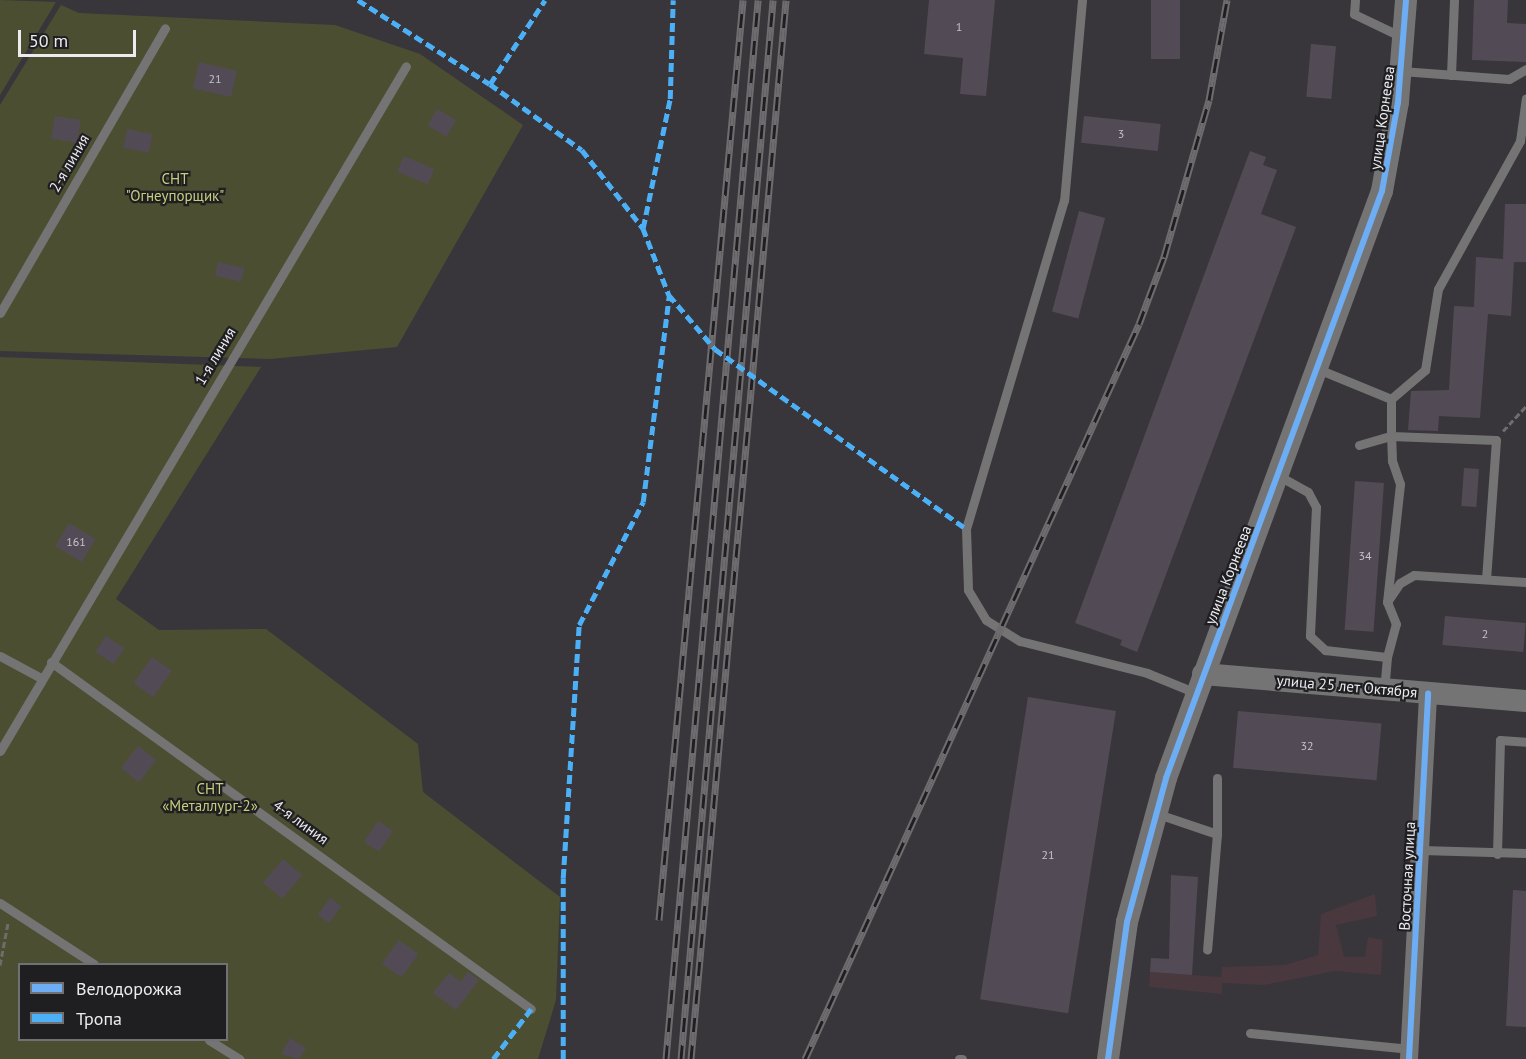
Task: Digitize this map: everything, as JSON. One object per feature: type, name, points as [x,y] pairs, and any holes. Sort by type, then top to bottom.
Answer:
[{"type":"street","name":"улица Корнеева","points":[[1108,1059],[1127,922],[1156,813],[1200,683],[1279,476],[1378,203],[1393,138],[1406,0]]},
{"type":"street","name":"улица 25 лет Октября","points":[[1200,683],[1384,689],[1526,701]]},
{"type":"street","name":"Восточная улица","points":[[1409,1054],[1428,693]]},
{"type":"lane","points":[[1082,0],[1064,200],[966,529],[968,590],[986,620],[1020,641],[1147,673],[1200,683]]},
{"type":"lane","points":[[1355,0],[1354,14],[1404,38]]},
{"type":"lane","points":[[1450,75],[1454,0]]},
{"type":"lane","name":"2-я линия","points":[[0,313],[165,28]]},
{"type":"lane","name":"1-я линия","points":[[41,678],[406,66]]},
{"type":"lane","points":[[1401,71],[1509,79],[1526,69]]},
{"type":"lane","points":[[1384,689],[1387,657],[1396,624],[1387,602],[1400,484],[1392,461],[1391,399],[1425,370],[1438,289],[1520,141],[1526,98]]},
{"type":"lane","points":[[1318,369],[1391,399]]},
{"type":"lane","points":[[1359,445],[1391,436],[1496,440],[1486,578]]},
{"type":"lane","points":[[1279,476],[1308,492],[1316,507],[1310,636],[1325,650],[1387,657]]},
{"type":"lane","points":[[1387,602],[1400,583],[1414,575],[1526,582]]},
{"type":"lane","points":[[0,656],[41,678],[0,751]]},
{"type":"lane","name":"4-я линия","points":[[51,662],[531,1009]]},
{"type":"lane","points":[[1497,854],[1500,740],[1526,742]]},
{"type":"lane","points":[[1207,950],[1217,834],[1217,778]]},
{"type":"lane","points":[[1156,813],[1217,834]]},
{"type":"lane","points":[[1421,850],[1497,854],[1526,853]]},
{"type":"lane","points":[[0,903],[92,963]]},
{"type":"lane","points":[[1250,1033],[1409,1054]]},
{"type":"lane","points":[[211,1041],[239,1059]]},
{"type":"path","points":[[1496,440],[1526,406]]},
{"type":"path","points":[[0,966],[11,910]]},
{"type":"shaded area","points":[[1375,894],[1377,916],[1336,925],[1344,957],[1365,957],[1368,937],[1383,940],[1381,975],[1335,971],[1264,985],[1222,983],[1222,994],[1149,987],[1150,972],[1221,977],[1222,967],[1285,965],[1318,955],[1321,914]]},
{"type":"green space","points":[[0,0],[56,2],[0,95]]},
{"type":"green space","name":"СНТ \"Огнеупорщик\"","points":[[61,5],[79,13],[335,25],[420,54],[523,125],[397,347],[270,359],[0,351],[0,105]]},
{"type":"green space","name":"СНТ «Металлург-2»","points":[[0,357],[261,367],[116,599],[159,630],[266,629],[418,744],[423,792],[560,897],[556,1000],[538,1059],[0,1059]]},
{"type":"building","points":[[929,0],[995,0],[986,96],[960,94],[963,58],[924,54]]},
{"type":"building","points":[[1151,0],[1180,0],[1180,59],[1151,59]]},
{"type":"building","points":[[1474,0],[1508,0],[1507,23],[1526,24],[1526,62],[1472,60]]},
{"type":"building","points":[[1311,44],[1336,46],[1331,99],[1306,97]]},
{"type":"building","points":[[199,62],[237,71],[231,97],[193,88]]},
{"type":"building","points":[[437,109],[456,120],[447,136],[428,125]]},
{"type":"building","points":[[55,116],[81,120],[77,143],[51,139]]},
{"type":"building","points":[[1084,116],[1161,124],[1158,151],[1081,143]]},
{"type":"building","points":[[127,129],[153,134],[149,153],[123,148]]},
{"type":"building","points":[[1250,151],[1266,157],[1263,165],[1277,170],[1261,214],[1296,227],[1137,652],[1120,645],[1122,640],[1075,623]]},
{"type":"building","points":[[404,156],[434,169],[428,185],[397,172]]},
{"type":"building","points":[[1505,204],[1526,204],[1526,262],[1514,262],[1511,316],[1488,314],[1480,418],[1439,416],[1438,431],[1408,430],[1411,391],[1449,390],[1454,306],[1474,307],[1476,257],[1503,259]]},
{"type":"building","points":[[1079,211],[1105,218],[1078,318],[1052,311]]},
{"type":"building","points":[[218,262],[244,268],[241,282],[215,276]]},
{"type":"building","points":[[1464,468],[1479,469],[1476,507],[1461,506]]},
{"type":"building","points":[[1355,481],[1384,483],[1374,632],[1345,630]]},
{"type":"building","points":[[69,523],[96,539],[82,562],[55,546]]},
{"type":"building","points":[[1445,616],[1526,623],[1523,652],[1442,645]]},
{"type":"building","points":[[106,636],[124,648],[114,664],[95,652]]},
{"type":"building","points":[[152,657],[172,671],[153,697],[134,683]]},
{"type":"building","points":[[1028,697],[1116,711],[1068,1013],[980,999]]},
{"type":"building","points":[[1238,711],[1381,724],[1376,780],[1233,768]]},
{"type":"building","points":[[138,746],[156,760],[139,782],[121,768]]},
{"type":"building","points":[[378,821],[393,831],[379,852],[364,842]]},
{"type":"building","points":[[283,859],[302,875],[282,899],[263,883]]},
{"type":"building","points":[[1171,875],[1198,877],[1192,975],[1150,972],[1151,958],[1169,959]]},
{"type":"building","points":[[1513,890],[1526,891],[1526,1027],[1506,1026]]},
{"type":"building","points":[[330,898],[341,906],[329,923],[318,915]]},
{"type":"building","points":[[399,940],[418,954],[401,978],[382,963]]},
{"type":"building","points":[[468,972],[479,980],[456,1010],[433,993],[449,973],[461,982]]},
{"type":"building","points":[[290,1038],[306,1048],[299,1059],[281,1054]]},
{"type":"railway","points":[[659,920],[743,0]]},
{"type":"railway","points":[[666,1059],[758,0]]},
{"type":"railway","points":[[681,1059],[773,0]]},
{"type":"railway","points":[[691,1059],[786,0]]},
{"type":"railway","points":[[805,1059],[1139,324],[1164,257],[1209,100],[1227,0]]},
{"type":"marked path","points":[[358,0],[490,84],[582,150],[643,228],[669,295],[715,349],[966,529]]},
{"type":"marked path","points":[[490,84],[545,0]]},
{"type":"marked path","points":[[643,228],[670,99],[673,0]]},
{"type":"marked path","points":[[563,1059],[563,878],[579,625],[643,502],[669,295]]},
{"type":"marked path","points":[[493,1059],[531,1009]]},
{"type":"cycle path","points":[[1108,1059],[1127,922],[1166,778],[1382,191],[1398,102],[1406,0]]},
{"type":"cycle path","points":[[1409,1059],[1428,693]]}]
